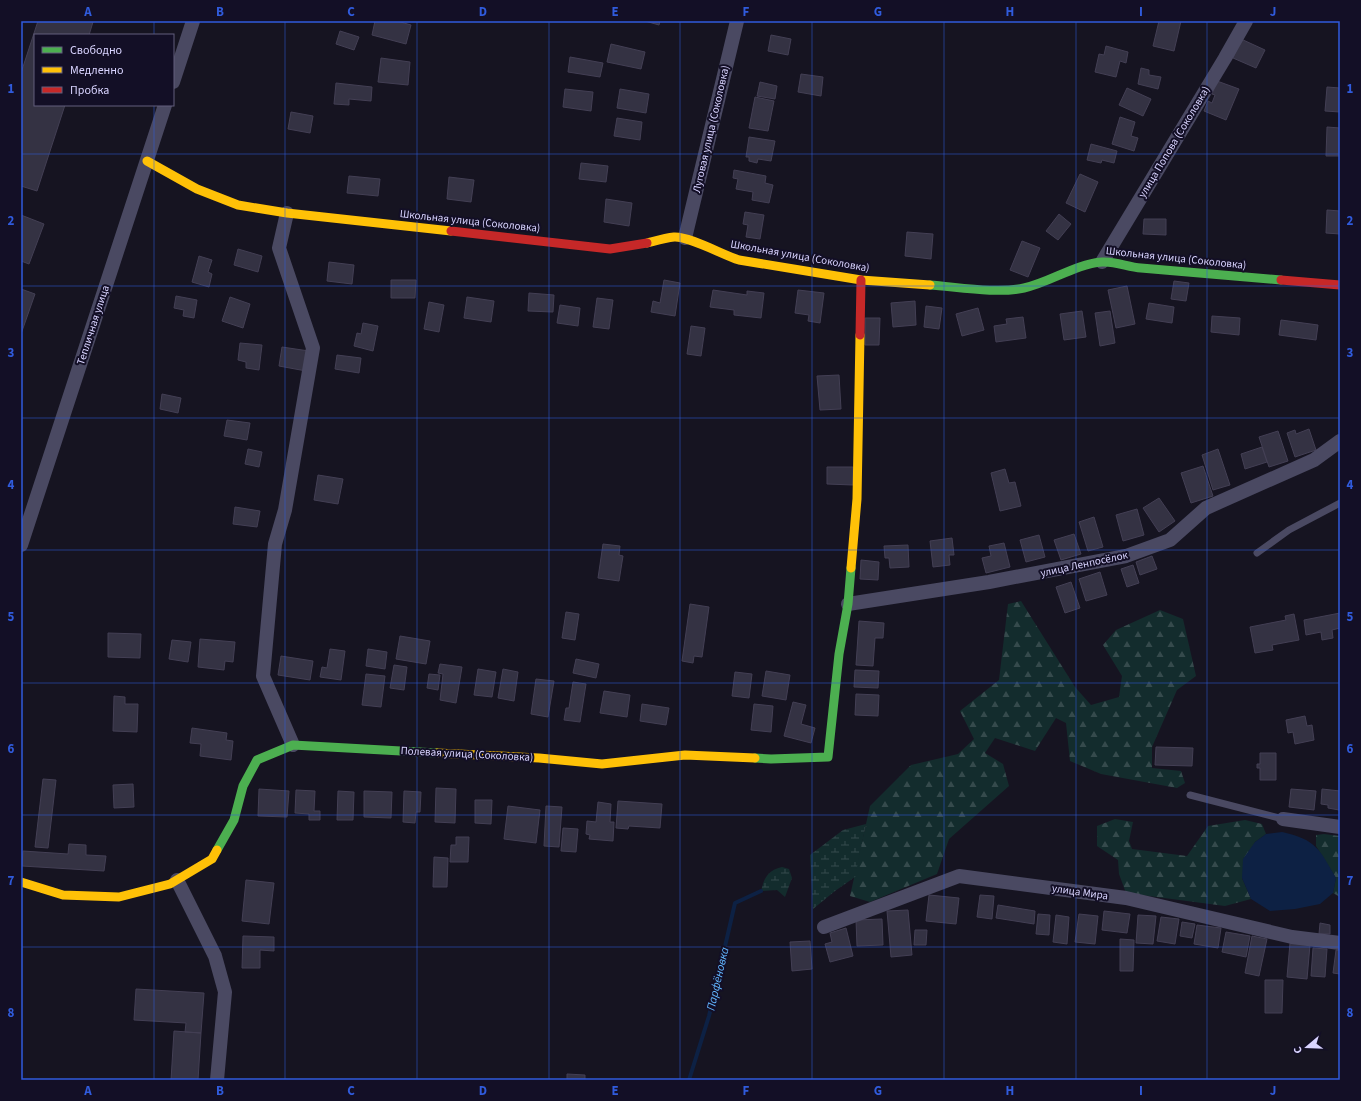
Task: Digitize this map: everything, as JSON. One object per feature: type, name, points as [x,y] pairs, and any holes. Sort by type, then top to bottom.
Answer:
[{"type":"street","points":[[174,79],[193,21]]},
{"type":"street","name":"Луговая улица (Соколовка)","points":[[685,238],[737,21]]},
{"type":"street","name":"улица Попова (Соколовка)","points":[[1102,262],[1226,58],[1246,21]]},
{"type":"street","name":"Тепличная улица","points":[[21,545],[165,106]]},
{"type":"street","name":"Школьная улица (Соколовка)","points":[[147,161],[197,189],[238,205],[287,213],[610,249],[635,246],[674,237],[685,238],[739,260],[861,280],[992,290],[1023,288],[1047,281],[1084,265],[1111,262],[1137,268],[1340,285]]},
{"type":"street","points":[[287,213],[279,248],[314,348],[285,510],[275,544],[263,676],[293,745]]},
{"type":"street","points":[[848,604],[857,499],[861,280]]},
{"type":"street","name":"улица Ленпосёлок","points":[[848,604],[989,582],[1126,556],[1170,540],[1206,508],[1314,460],[1340,441]]},
{"type":"street","name":"Полевая улица (Соколовка)","points":[[21,882],[63,895],[119,897],[170,884],[212,859],[234,820],[243,786],[257,760],[293,745],[531,757],[602,764],[685,755],[771,759],[828,757],[839,654],[848,604]]},
{"type":"street","points":[[1283,820],[1340,827]]},
{"type":"street","name":"улица Мира","points":[[824,927],[959,876],[1126,898],[1292,936],[1340,943]]},
{"type":"street","points":[[177,880],[215,956],[225,992],[217,1080]]},
{"type":"lane","points":[[1257,553],[1289,530],[1340,503]]},
{"type":"lane","points":[[1190,795],[1283,820]]},
{"type":"green space","points":[[1021,601],[1075,687],[1091,705],[1119,697],[1122,676],[1103,645],[1116,630],[1160,610],[1183,619],[1196,676],[1177,690],[1152,747],[1152,768],[1181,771],[1185,783],[1177,788],[1101,774],[1070,761],[1066,723],[1056,718],[1035,751],[995,738],[985,753],[1003,764],[1009,786],[949,839],[937,874],[870,902],[850,896],[870,806],[911,765],[958,754],[974,739],[960,711],[999,680],[1008,604]]},
{"type":"green space","points":[[1115,819],[1133,822],[1129,841],[1132,849],[1187,856],[1208,826],[1245,820],[1262,824],[1266,834],[1255,842],[1242,878],[1251,899],[1225,906],[1126,893],[1119,874],[1118,860],[1097,846],[1097,826]]},
{"type":"green space","points":[[866,824],[855,877],[813,909],[810,855],[843,830]]},
{"type":"green space","points":[[1324,834],[1340,836],[1340,897],[1333,893],[1336,878],[1316,846],[1316,835]]},
{"type":"green space","points":[[782,867],[789,869],[792,878],[785,897],[777,890],[761,891],[767,875],[773,870]]},
{"type":"water","points":[[1282,832],[1303,838],[1316,847],[1336,878],[1333,893],[1320,904],[1295,909],[1270,911],[1251,899],[1242,878],[1243,859],[1255,842],[1266,834]]},
{"type":"building","points":[[38,21],[93,22],[89,34],[34,34],[34,106],[65,106],[37,191],[21,186],[21,73]]},
{"type":"building","points":[[375,21],[397,21],[411,25],[406,44],[372,35]]},
{"type":"building","points":[[645,21],[660,21],[659,25]]},
{"type":"building","points":[[1159,21],[1181,21],[1174,51],[1153,46]]},
{"type":"building","points":[[340,31],[359,37],[354,50],[336,44]]},
{"type":"building","points":[[771,35],[791,39],[788,55],[768,51]]},
{"type":"building","points":[[1241,39],[1265,50],[1256,68],[1233,58]]},
{"type":"building","points":[[611,44],[645,52],[641,69],[607,62]]},
{"type":"building","points":[[1106,46],[1128,52],[1126,63],[1120,61],[1116,77],[1095,72],[1099,54],[1104,55]]},
{"type":"building","points":[[570,57],[603,63],[600,77],[568,72]]},
{"type":"building","points":[[381,58],[410,62],[408,85],[378,82]]},
{"type":"building","points":[[1141,68],[1149,70],[1149,75],[1161,77],[1158,89],[1138,84]]},
{"type":"building","points":[[801,74],[823,77],[821,96],[798,92]]},
{"type":"building","points":[[1217,81],[1239,89],[1226,120],[1204,111],[1208,101],[1212,103],[1215,95],[1212,94]]},
{"type":"building","points":[[760,82],[777,86],[775,99],[757,96]]},
{"type":"building","points":[[336,83],[372,87],[371,101],[349,99],[349,105],[334,104]]},
{"type":"building","points":[[1327,87],[1340,88],[1340,112],[1325,111]]},
{"type":"building","points":[[1127,88],[1151,99],[1143,116],[1119,105]]},
{"type":"building","points":[[565,89],[593,92],[591,111],[563,107]]},
{"type":"building","points":[[620,89],[649,94],[646,113],[617,108]]},
{"type":"building","points":[[755,97],[774,101],[768,131],[749,128]]},
{"type":"building","points":[[291,112],[313,116],[310,133],[288,129]]},
{"type":"building","points":[[1120,117],[1135,122],[1131,136],[1138,138],[1134,151],[1112,144]]},
{"type":"building","points":[[617,118],[642,122],[640,140],[614,136]]},
{"type":"building","points":[[1327,127],[1340,128],[1340,156],[1326,156]]},
{"type":"building","points":[[749,137],[775,141],[771,161],[758,159],[757,163],[749,161],[749,157],[746,157]]},
{"type":"building","points":[[1091,144],[1117,151],[1114,163],[1102,160],[1101,163],[1087,160]]},
{"type":"building","points":[[581,163],[608,166],[606,182],[579,179]]},
{"type":"building","points":[[734,170],[766,176],[765,183],[773,185],[769,203],[752,200],[753,192],[736,189],[738,179],[733,178]]},
{"type":"building","points":[[1080,174],[1098,182],[1085,212],[1066,203]]},
{"type":"building","points":[[349,176],[380,179],[378,196],[347,193]]},
{"type":"building","points":[[449,177],[474,180],[471,202],[447,199]]},
{"type":"building","points":[[606,199],[632,203],[629,226],[604,222]]},
{"type":"building","points":[[1327,210],[1340,211],[1340,234],[1326,233]]},
{"type":"building","points":[[745,212],[764,215],[760,239],[746,237],[748,225],[743,224]]},
{"type":"building","points":[[1059,214],[1071,224],[1058,240],[1046,231]]},
{"type":"building","points":[[21,215],[44,224],[29,264],[21,261]]},
{"type":"building","points":[[1144,219],[1166,219],[1166,235],[1143,234]]},
{"type":"building","points":[[907,232],[933,234],[931,259],[905,256]]},
{"type":"building","points":[[1022,241],[1040,248],[1028,277],[1010,270]]},
{"type":"building","points":[[238,249],[262,256],[258,272],[234,265]]},
{"type":"building","points":[[199,256],[212,260],[208,272],[212,274],[209,287],[192,282]]},
{"type":"building","points":[[329,262],[354,265],[352,284],[327,281]]},
{"type":"building","points":[[391,280],[416,280],[415,298],[391,298]]},
{"type":"building","points":[[664,280],[680,283],[675,316],[651,312],[653,301],[660,303]]},
{"type":"building","points":[[1174,281],[1189,283],[1186,301],[1171,299]]},
{"type":"building","points":[[1127,286],[1135,324],[1116,328],[1108,290]]},
{"type":"building","points":[[21,289],[35,294],[21,334]]},
{"type":"building","points":[[713,290],[747,295],[747,291],[764,293],[761,318],[734,315],[734,310],[710,307]]},
{"type":"building","points":[[798,290],[824,293],[820,323],[808,321],[809,315],[795,313]]},
{"type":"building","points":[[529,293],[554,295],[553,312],[528,311]]},
{"type":"building","points":[[176,296],[197,300],[194,318],[183,316],[184,310],[174,308]]},
{"type":"building","points":[[230,297],[250,304],[243,328],[222,321]]},
{"type":"building","points":[[467,297],[494,301],[491,322],[464,318]]},
{"type":"building","points":[[597,298],[613,300],[609,329],[593,327]]},
{"type":"building","points":[[915,301],[916,325],[893,327],[891,303]]},
{"type":"building","points":[[429,302],[444,305],[439,332],[424,329]]},
{"type":"building","points":[[1149,303],[1174,307],[1172,323],[1146,319]]},
{"type":"building","points":[[560,305],[580,308],[578,326],[557,323]]},
{"type":"building","points":[[926,306],[942,308],[939,329],[924,327]]},
{"type":"building","points":[[978,308],[984,330],[962,336],[956,314]]},
{"type":"building","points":[[1082,311],[1086,337],[1064,340],[1060,314]]},
{"type":"building","points":[[1110,311],[1115,343],[1100,346],[1095,313]]},
{"type":"building","points":[[1212,316],[1240,318],[1239,335],[1211,332]]},
{"type":"building","points":[[1023,317],[1026,338],[996,342],[994,326],[1007,324],[1006,319]]},
{"type":"building","points":[[865,318],[880,318],[879,345],[865,345]]},
{"type":"building","points":[[1281,320],[1318,325],[1316,340],[1279,335]]},
{"type":"building","points":[[363,323],[378,326],[373,351],[354,346],[357,333],[361,334]]},
{"type":"building","points":[[691,326],[705,328],[701,356],[687,354]]},
{"type":"building","points":[[240,343],[262,345],[259,370],[246,368],[246,362],[238,360]]},
{"type":"building","points":[[282,347],[309,351],[306,371],[279,366]]},
{"type":"building","points":[[337,355],[361,358],[359,373],[335,369]]},
{"type":"building","points":[[839,375],[841,409],[820,410],[817,376]]},
{"type":"building","points":[[162,394],[181,398],[178,413],[160,409]]},
{"type":"building","points":[[227,420],[250,423],[247,440],[224,436]]},
{"type":"building","points":[[1309,429],[1316,450],[1295,457],[1287,433],[1295,430],[1296,434]]},
{"type":"building","points":[[1278,431],[1288,461],[1269,467],[1259,437]]},
{"type":"building","points":[[1262,447],[1267,462],[1245,469],[1241,454]]},
{"type":"building","points":[[248,449],[262,452],[259,467],[245,464]]},
{"type":"building","points":[[1218,449],[1230,485],[1213,490],[1202,455]]},
{"type":"building","points":[[1203,466],[1213,496],[1191,503],[1181,473]]},
{"type":"building","points":[[827,467],[853,467],[853,485],[827,484]]},
{"type":"building","points":[[1005,469],[1009,483],[1015,482],[1021,506],[1000,511],[991,473]]},
{"type":"building","points":[[318,475],[343,479],[338,504],[314,500]]},
{"type":"building","points":[[1159,498],[1175,521],[1159,532],[1143,508]]},
{"type":"building","points":[[235,507],[260,511],[257,527],[233,524]]},
{"type":"building","points":[[1137,509],[1144,535],[1123,541],[1116,515]]},
{"type":"building","points":[[1094,517],[1103,547],[1088,551],[1079,522]]},
{"type":"building","points":[[1074,534],[1081,554],[1061,560],[1054,540]]},
{"type":"building","points":[[1039,535],[1045,557],[1026,562],[1020,540]]},
{"type":"building","points":[[952,538],[954,555],[949,555],[950,565],[933,567],[930,541]]},
{"type":"building","points":[[1004,543],[1010,567],[986,573],[982,558],[991,556],[989,546]]},
{"type":"building","points":[[603,544],[620,546],[619,555],[623,556],[619,581],[598,578]]},
{"type":"building","points":[[908,545],[909,567],[890,568],[889,558],[885,558],[884,546]]},
{"type":"building","points":[[1152,556],[1157,569],[1140,575],[1136,562]]},
{"type":"building","points":[[861,560],[879,562],[878,580],[860,579]]},
{"type":"building","points":[[1133,565],[1139,583],[1127,587],[1121,569]]},
{"type":"building","points":[[1100,572],[1107,595],[1086,601],[1079,579]]},
{"type":"building","points":[[1071,582],[1080,608],[1065,613],[1056,587]]},
{"type":"building","points":[[690,604],[709,607],[702,657],[694,656],[693,663],[682,661]]},
{"type":"building","points":[[566,612],[579,614],[575,640],[562,638]]},
{"type":"building","points":[[1340,613],[1340,628],[1332,630],[1333,638],[1322,640],[1321,632],[1306,635],[1304,620]]},
{"type":"building","points":[[1294,614],[1299,640],[1272,645],[1273,650],[1255,653],[1250,627],[1286,620],[1285,616]]},
{"type":"building","points":[[859,621],[884,623],[883,638],[875,638],[873,666],[856,665]]},
{"type":"building","points":[[108,633],[141,634],[140,658],[108,657]]},
{"type":"building","points":[[400,636],[430,641],[426,664],[396,659]]},
{"type":"building","points":[[200,639],[235,642],[233,662],[225,661],[224,670],[198,667]]},
{"type":"building","points":[[172,640],[191,642],[188,662],[169,659]]},
{"type":"building","points":[[330,649],[345,651],[341,680],[320,677],[322,667],[327,668]]},
{"type":"building","points":[[368,649],[387,652],[385,669],[366,666]]},
{"type":"building","points":[[281,656],[313,661],[310,680],[278,675]]},
{"type":"building","points":[[576,659],[599,664],[596,678],[573,673]]},
{"type":"building","points":[[440,664],[462,667],[456,703],[440,700],[443,674],[438,673]]},
{"type":"building","points":[[394,665],[407,667],[404,690],[390,688]]},
{"type":"building","points":[[478,669],[496,672],[492,697],[474,695]]},
{"type":"building","points":[[503,669],[518,672],[514,701],[498,698]]},
{"type":"building","points":[[855,670],[879,671],[878,688],[854,687]]},
{"type":"building","points":[[766,671],[790,675],[786,700],[762,696]]},
{"type":"building","points":[[735,672],[752,674],[749,698],[732,696]]},
{"type":"building","points":[[366,674],[385,676],[381,707],[362,705]]},
{"type":"building","points":[[429,674],[440,675],[438,690],[427,688]]},
{"type":"building","points":[[536,679],[554,681],[548,717],[531,714]]},
{"type":"building","points":[[573,682],[586,684],[580,722],[564,720],[566,708],[569,708]]},
{"type":"building","points":[[604,691],[630,695],[627,717],[600,713]]},
{"type":"building","points":[[856,694],[879,695],[878,716],[855,715]]},
{"type":"building","points":[[114,696],[125,697],[125,704],[138,704],[137,732],[113,731]]},
{"type":"building","points":[[793,702],[806,705],[801,724],[815,728],[811,743],[784,736]]},
{"type":"building","points":[[642,704],[669,708],[666,725],[640,721]]},
{"type":"building","points":[[754,704],[773,706],[771,732],[751,730]]},
{"type":"building","points":[[1305,716],[1307,726],[1312,725],[1314,740],[1295,744],[1293,732],[1288,733],[1286,720]]},
{"type":"building","points":[[192,728],[227,733],[226,740],[233,741],[231,760],[200,756],[201,744],[190,743]]},
{"type":"building","points":[[1156,747],[1193,748],[1192,766],[1155,765]]},
{"type":"building","points":[[1260,753],[1276,753],[1276,780],[1260,780],[1260,768],[1257,768],[1257,764],[1260,764]]},
{"type":"building","points":[[43,779],[56,780],[48,848],[35,847]]},
{"type":"building","points":[[133,784],[134,807],[114,808],[113,785]]},
{"type":"building","points":[[436,788],[456,789],[455,823],[435,822]]},
{"type":"building","points":[[259,789],[289,791],[287,817],[258,816]]},
{"type":"building","points":[[1291,789],[1316,791],[1314,810],[1289,807]]},
{"type":"building","points":[[1322,789],[1340,791],[1339,810],[1328,808],[1328,805],[1321,804]]},
{"type":"building","points":[[296,790],[315,791],[314,811],[320,811],[320,820],[309,820],[309,814],[295,813]]},
{"type":"building","points":[[338,791],[354,792],[353,820],[337,820]]},
{"type":"building","points":[[364,791],[392,792],[391,818],[364,817]]},
{"type":"building","points":[[404,791],[421,792],[420,812],[416,812],[415,823],[403,822]]},
{"type":"building","points":[[475,800],[492,800],[491,824],[475,823]]},
{"type":"building","points":[[618,801],[662,804],[660,828],[629,826],[628,829],[616,828]]},
{"type":"building","points":[[598,802],[611,804],[610,822],[614,822],[613,841],[589,839],[590,835],[586,834],[587,821],[596,822]]},
{"type":"building","points":[[508,806],[540,810],[536,843],[504,839]]},
{"type":"building","points":[[546,806],[562,807],[559,847],[544,846]]},
{"type":"building","points":[[563,828],[578,829],[576,852],[561,851]]},
{"type":"building","points":[[456,837],[469,837],[468,862],[450,862],[451,845],[456,845]]},
{"type":"building","points":[[69,844],[86,845],[86,855],[106,856],[104,871],[22,866],[23,851],[68,854]]},
{"type":"building","points":[[434,857],[448,858],[447,887],[433,887]]},
{"type":"building","points":[[246,880],[274,883],[269,924],[242,921]]},
{"type":"building","points":[[929,895],[959,898],[956,924],[926,921]]},
{"type":"building","points":[[980,895],[994,896],[992,919],[977,917]]},
{"type":"building","points":[[998,905],[1035,911],[1034,924],[996,918]]},
{"type":"building","points":[[908,910],[912,955],[891,957],[887,911]]},
{"type":"building","points":[[1104,911],[1130,914],[1127,933],[1102,930]]},
{"type":"building","points":[[1038,914],[1050,915],[1049,935],[1036,934]]},
{"type":"building","points":[[1079,914],[1098,916],[1095,944],[1075,942]]},
{"type":"building","points":[[1056,915],[1069,917],[1067,944],[1053,942]]},
{"type":"building","points":[[1138,915],[1156,916],[1153,944],[1136,943]]},
{"type":"building","points":[[1161,917],[1179,919],[1175,944],[1157,941]]},
{"type":"building","points":[[882,919],[883,945],[857,946],[856,920]]},
{"type":"building","points":[[1182,922],[1195,924],[1192,938],[1180,936]]},
{"type":"building","points":[[1320,923],[1330,925],[1330,934],[1319,934]]},
{"type":"building","points":[[1197,925],[1221,928],[1218,948],[1194,944]]},
{"type":"building","points":[[846,928],[853,956],[830,962],[825,944],[832,942],[830,933]]},
{"type":"building","points":[[915,930],[927,930],[926,945],[914,945]]},
{"type":"building","points":[[1226,932],[1250,936],[1246,957],[1222,952]]},
{"type":"building","points":[[243,936],[274,937],[274,951],[260,950],[260,968],[242,968]]},
{"type":"building","points":[[1252,936],[1267,939],[1259,976],[1245,973]]},
{"type":"building","points":[[1120,939],[1134,940],[1133,971],[1120,971]]},
{"type":"building","points":[[810,941],[812,969],[792,971],[790,942]]},
{"type":"building","points":[[1290,943],[1310,945],[1307,979],[1287,977]]},
{"type":"building","points":[[1313,948],[1327,949],[1325,977],[1311,976]]},
{"type":"building","points":[[1336,950],[1340,951],[1340,974],[1333,973]]},
{"type":"building","points":[[1265,980],[1283,980],[1282,1013],[1265,1013]]},
{"type":"building","points":[[136,989],[204,993],[201,1033],[185,1032],[186,1023],[134,1020]]},
{"type":"building","points":[[174,1031],[201,1033],[198,1080],[171,1080]]},
{"type":"building","points":[[567,1074],[585,1075],[585,1080],[567,1080]]},
{"type":"waterway","name":"Парфёновка","points":[[689,1080],[709,1016],[735,903],[761,891]]},
{"type":"traffic: fast","points":[[930,285],[977,290],[1013,290],[1044,282],[1082,266],[1102,262],[1117,263],[1141,268],[1281,280]]},
{"type":"traffic: fast","points":[[755,758],[771,759],[828,757],[839,654],[848,604],[851,568]]},
{"type":"traffic: fast","points":[[217,850],[234,820],[243,786],[257,760],[293,745],[437,753]]},
{"type":"traffic: slow","points":[[147,161],[197,189],[238,205],[287,213],[451,231]]},
{"type":"traffic: slow","points":[[647,243],[671,237],[680,237],[739,260],[861,280],[930,285]]},
{"type":"traffic: slow","points":[[851,568],[857,499],[860,335]]},
{"type":"traffic: slow","points":[[437,753],[539,758],[602,764],[685,755],[755,758]]},
{"type":"traffic: slow","points":[[21,882],[63,895],[119,897],[170,884],[212,859],[217,850]]},
{"type":"traffic: jam","points":[[451,231],[610,249],[647,243]]},
{"type":"traffic: jam","points":[[860,335],[861,280]]},
{"type":"traffic: jam","points":[[1281,280],[1340,285]]}]
